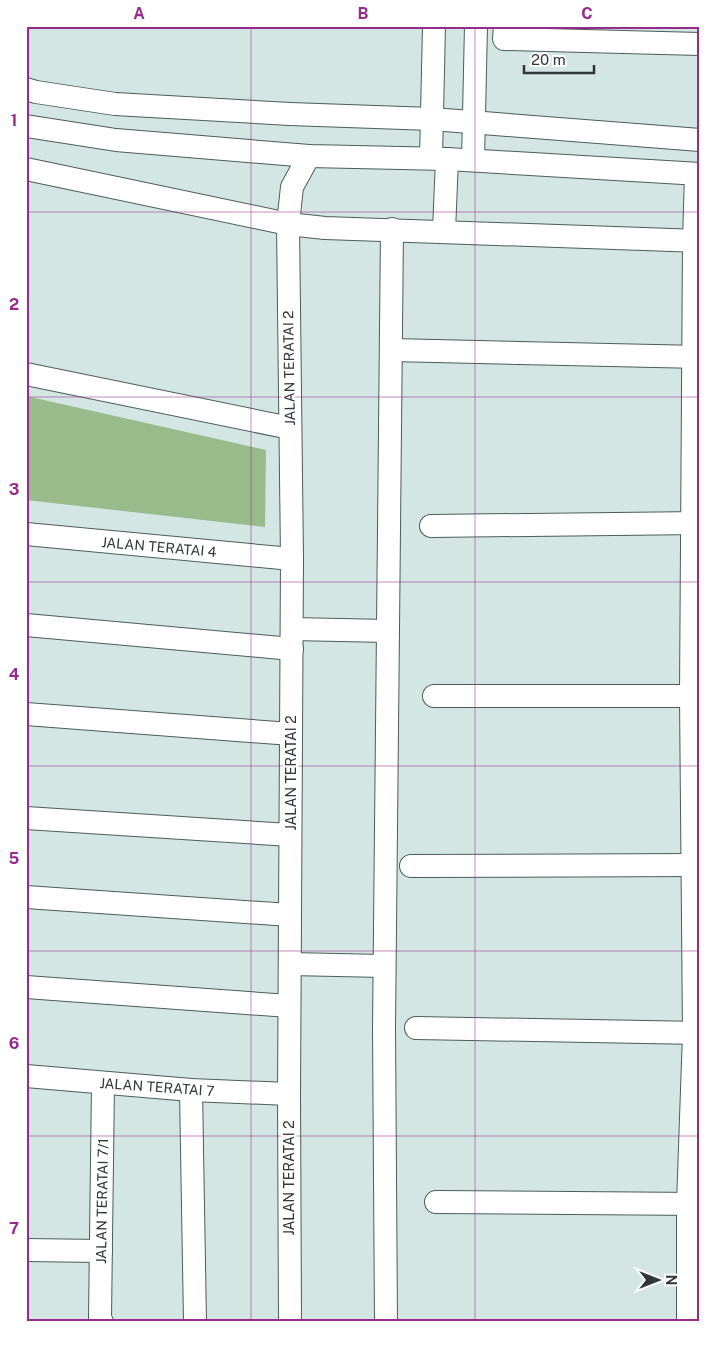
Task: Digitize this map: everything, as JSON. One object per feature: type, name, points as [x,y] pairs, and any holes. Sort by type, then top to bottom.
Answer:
[{"type":"street","points":[[434,26],[432,119],[439,158],[444,231]]},
{"type":"street","points":[[473,160],[476,26]]},
{"type":"street","points":[[504,26],[504,39],[700,44]]},
{"type":"street","points":[[26,89],[115,104],[290,114],[432,119],[700,140]]},
{"type":"street","points":[[26,126],[116,140],[308,156],[439,158],[698,174],[696,523],[691,696],[696,865],[697,1033],[694,1204],[688,1322]]},
{"type":"street","name":"JALAN TERATAI 2","points":[[290,1322],[289,1006],[292,559],[288,224],[292,187],[308,156]]},
{"type":"street","points":[[26,169],[288,224],[325,228],[697,241]]},
{"type":"street","points":[[386,1322],[384,966],[392,230]]},
{"type":"street","points":[[391,350],[696,357]]},
{"type":"street","points":[[26,374],[290,428]]},
{"type":"street","points":[[431,526],[696,523]]},
{"type":"street","name":"JALAN TERATAI 4","points":[[26,534],[292,559]]},
{"type":"street","points":[[26,625],[292,639],[388,631]]},
{"type":"street","points":[[434,696],[691,696]]},
{"type":"street","points":[[26,714],[291,734]]},
{"type":"street","points":[[26,818],[290,835]]},
{"type":"street","points":[[411,866],[696,865]]},
{"type":"street","points":[[26,897],[290,915]]},
{"type":"street","points":[[290,964],[384,966]]},
{"type":"street","points":[[26,987],[289,1006]]},
{"type":"street","points":[[416,1028],[697,1033]]},
{"type":"street","name":"JALAN TERATAI 7","points":[[26,1076],[191,1090],[289,1094]]},
{"type":"street","name":"JALAN TERATAI 7/1","points":[[101,1320],[103,1083]]},
{"type":"street","points":[[191,1090],[195,1322]]},
{"type":"street","points":[[436,1202],[694,1204]]},
{"type":"street","points":[[26,1250],[102,1251]]},
{"type":"green space","points":[[26,396],[266,450],[265,527],[26,500]]}]
